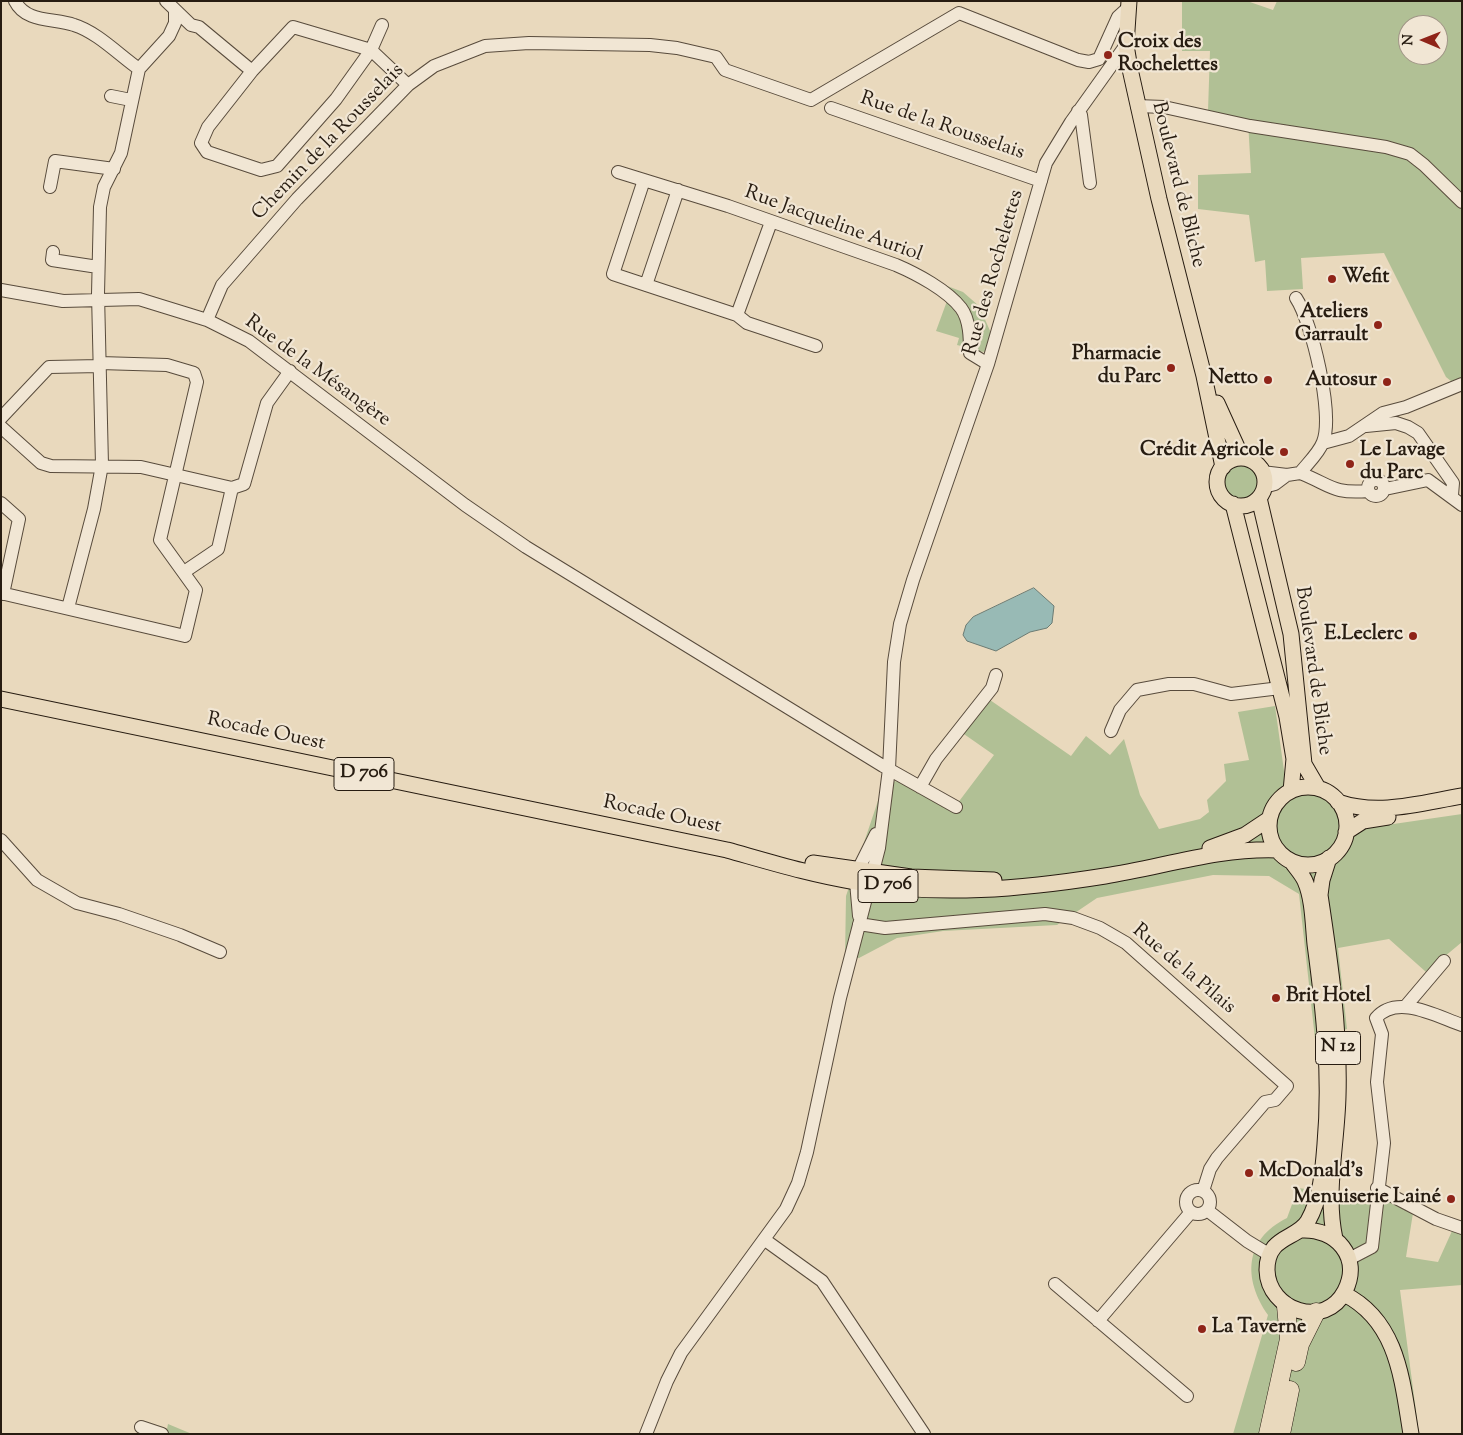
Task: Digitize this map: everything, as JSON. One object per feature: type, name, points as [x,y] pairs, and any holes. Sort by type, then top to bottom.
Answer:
[{"type":"highway","points":[[1268,1434],[1289,1339],[1286,1306]]},
{"type":"highway","points":[[1281,1434],[1300,1344],[1316,1312]]},
{"type":"main road","name":"Boulevard de Bliche","points":[[1129,4],[1126,45],[1137,106],[1204,376],[1223,467]]},
{"type":"main road","name":"Boulevard de Bliche","points":[[1204,376],[1242,458]]},
{"type":"main road","points":[[1242,458],[1254,462],[1262,472],[1262,493],[1247,505],[1233,504],[1227,501],[1219,490],[1218,478],[1223,467],[1228,462],[1242,458]]},
{"type":"main road","name":"Boulevard de Bliche","points":[[1262,493],[1291,634],[1304,764],[1318,788]]},
{"type":"main road","name":"Boulevard de Bliche","points":[[1233,504],[1280,688],[1293,749],[1291,791]]},
{"type":"main road","name":"Rocade Ouest","points":[[1,699],[727,850],[864,881],[970,890],[1104,876],[1247,849],[1277,850]]},
{"type":"main road","points":[[1309,787],[1318,788],[1338,802],[1346,822],[1346,832],[1337,852],[1329,858],[1318,864],[1305,865],[1292,862],[1277,850],[1269,830],[1269,819],[1273,808],[1280,798],[1291,791],[1309,787]]},
{"type":"main road","points":[[1338,802],[1369,810],[1462,796]]},
{"type":"main road","points":[[1346,832],[1363,822],[1462,803]]},
{"type":"main road","name":"Rocade Ouest","points":[[1177,861],[1245,835],[1269,819]]},
{"type":"main road","name":"N 12","points":[[1329,858],[1322,880],[1320,895],[1338,1043],[1337,1138],[1331,1201],[1331,1221],[1336,1239]]},
{"type":"main road","name":"N 12","points":[[1292,862],[1305,880],[1309,896],[1322,999],[1327,1081],[1322,1172],[1316,1206],[1307,1223],[1300,1230]]},
{"type":"main road","points":[[1300,1230],[1325,1232],[1336,1239],[1349,1259],[1349,1283],[1344,1294],[1336,1302],[1316,1312],[1301,1312],[1286,1306],[1276,1296],[1269,1284],[1267,1269],[1270,1255],[1277,1244],[1288,1235],[1300,1230]]},
{"type":"main road","points":[[1344,1294],[1358,1301],[1373,1314],[1384,1328],[1395,1350],[1410,1434]]},
{"type":"street","points":[[15,1],[28,16],[74,25],[87,31],[139,69]]},
{"type":"street","name":"Chemin de la Rousselais","points":[[207,320],[222,285],[297,199],[408,85],[434,66],[485,46],[529,43],[650,45],[677,48],[716,57],[725,70],[811,100],[959,14],[1078,60],[1090,62],[1099,59],[1118,16],[1129,4]]},
{"type":"street","points":[[68,608],[94,508],[102,465],[98,299],[100,206],[104,187],[121,154],[139,69],[169,36],[175,22],[171,6]]},
{"type":"street","points":[[171,6],[190,25],[199,27],[252,71]]},
{"type":"street","points":[[382,25],[371,50],[336,99],[277,166],[261,170],[206,152],[201,143],[208,127],[252,71],[293,27],[371,50],[408,85]]},
{"type":"street","name":"Rue des Rochelettes","points":[[646,1434],[667,1381],[681,1353],[765,1240],[786,1208],[798,1183],[859,924],[864,881],[883,819],[889,769],[894,662],[900,624],[929,528],[988,364],[1041,181],[1053,150],[1078,111],[1126,45]]},
{"type":"street","points":[[111,96],[131,100]]},
{"type":"street","points":[[1137,106],[1164,107],[1250,126],[1386,147],[1410,154],[1462,202]]},
{"type":"street","name":"Rue de la Rousselais","points":[[832,108],[1041,181]]},
{"type":"street","points":[[1078,111],[1081,115],[1090,183]]},
{"type":"street","points":[[50,187],[55,161],[114,169]]},
{"type":"street","name":"Rue Jacqueline Auriol","points":[[618,172],[678,190],[896,265],[918,275],[961,308],[969,326],[970,353],[988,364]]},
{"type":"street","points":[[644,180],[613,274],[736,314],[748,323],[816,346]]},
{"type":"street","points":[[646,285],[678,190]]},
{"type":"street","points":[[736,314],[771,222]]},
{"type":"street","points":[[53,252],[52,260],[98,267]]},
{"type":"street","name":"Rue de la Mésangère","points":[[1,290],[62,301],[139,299],[207,320],[249,341],[290,371],[354,423],[465,505],[575,578],[889,769],[956,806]]},
{"type":"street","points":[[1262,493],[1294,474],[1323,443],[1327,425],[1326,404],[1302,307],[1296,298]]},
{"type":"street","points":[[1,418],[49,367],[100,364],[168,365],[194,373],[197,382],[174,473],[160,540],[196,590],[185,636],[2,594],[19,520],[1,503]]},
{"type":"street","points":[[1,427],[45,464],[141,467],[174,473],[232,488],[244,484],[267,403],[290,371]]},
{"type":"street","points":[[1323,443],[1349,436],[1383,413],[1406,407],[1462,384]]},
{"type":"street","points":[[1366,426],[1396,424],[1408,426],[1418,433],[1452,483],[1452,496]]},
{"type":"street","points":[[1262,472],[1294,474],[1334,490],[1347,493],[1368,491],[1372,496],[1378,497],[1385,489],[1428,480],[1462,505]]},
{"type":"street","points":[[184,572],[218,549],[232,488]]},
{"type":"street","points":[[920,787],[936,759],[992,688],[996,675]]},
{"type":"street","points":[[1111,731],[1120,710],[1137,690],[1169,684],[1194,684],[1231,694],[1280,688]]},
{"type":"street","points":[[1,840],[37,880],[78,903],[128,917],[220,952]]},
{"type":"street","name":"Rue de la Pilais","points":[[859,924],[885,928],[1045,914],[1073,918],[1100,928],[1126,943],[1287,1086],[1275,1100],[1265,1102],[1217,1158],[1210,1169],[1203,1191]]},
{"type":"street","points":[[1405,1007],[1420,986],[1444,961]]},
{"type":"street","points":[[1349,1259],[1372,1247],[1382,1168],[1384,1143],[1377,1082],[1382,1034],[1376,1018],[1381,1013],[1397,1007],[1405,1007],[1462,1025]]},
{"type":"street","points":[[1378,1188],[1436,1219],[1462,1228]]},
{"type":"street","points":[[1197,1190],[1203,1191],[1210,1200],[1207,1210],[1198,1214],[1191,1212],[1187,1206],[1189,1196],[1197,1190]]},
{"type":"street","points":[[1207,1210],[1247,1241],[1270,1255]]},
{"type":"street","points":[[1098,1321],[1191,1212]]},
{"type":"street","points":[[765,1240],[822,1282],[924,1434]]},
{"type":"street","points":[[1055,1284],[1187,1396]]},
{"type":"street","points":[[140,1427],[162,1434]]},
{"type":"green space","points":[[1182,1],[1247,1],[1273,10],[1277,1],[1462,1],[1462,390],[1446,377],[1384,253],[1301,258],[1303,289],[1267,291],[1265,260],[1255,262],[1249,215],[1198,209],[1198,175],[1251,173],[1248,121],[1208,111],[1210,51],[1182,51]]},
{"type":"green space","points":[[942,284],[963,292],[979,306],[991,333],[986,352],[975,351],[972,336]]},
{"type":"green space","points":[[947,301],[961,319],[965,347],[957,345],[959,338],[936,331]]},
{"type":"green space","points":[[1241,466],[1253,471],[1258,483],[1253,495],[1241,500],[1229,495],[1224,483],[1229,471]]},
{"type":"green space","points":[[990,700],[1071,756],[1086,736],[1110,755],[1124,739],[1140,795],[1159,829],[1200,819],[1209,812],[1207,800],[1226,781],[1224,764],[1249,760],[1238,712],[1275,706],[1285,778],[1373,827],[1462,814],[1462,942],[1426,972],[1389,939],[1338,948],[1347,1029],[1315,1039],[1299,894],[1269,876],[1213,875],[1097,898],[1057,925],[943,931],[897,938],[859,958],[845,957],[846,896],[885,780],[925,785],[957,804],[994,755],[961,732]]},
{"type":"green space","points":[[1298,1188],[1383,1199],[1413,1213],[1406,1257],[1438,1262],[1452,1231],[1462,1233],[1462,1285],[1400,1290],[1419,1434],[1233,1434],[1268,1315],[1254,1288],[1252,1261],[1262,1237],[1287,1218]]},
{"type":"green space","points":[[168,1424],[192,1434],[166,1434]]},
{"type":"water","points":[[1034,588],[1054,606],[1052,623],[1047,628],[1030,632],[996,651],[967,641],[963,635],[966,625],[973,617]]},
{"type":"place","name":"Croix des Rochelettes","points":[[1108,55]]},
{"type":"place","name":"Wefit","points":[[1332,279]]},
{"type":"place","name":"Ateliers Garrault","points":[[1378,325]]},
{"type":"place","name":"Pharmacie du Parc","points":[[1171,368]]},
{"type":"place","name":"Netto","points":[[1268,380]]},
{"type":"place","name":"Autosur","points":[[1387,382]]},
{"type":"place","name":"Crédit Agricole","points":[[1284,452]]},
{"type":"place","name":"Le Lavage du Parc","points":[[1350,464]]},
{"type":"place","name":"E.Leclerc","points":[[1413,636]]},
{"type":"place","name":"Brit Hotel","points":[[1276,998]]},
{"type":"place","name":"McDonald's","points":[[1249,1173]]},
{"type":"place","name":"Menuiserie Lainé","points":[[1451,1199]]},
{"type":"place","name":"La Taverne","points":[[1202,1329]]}]
